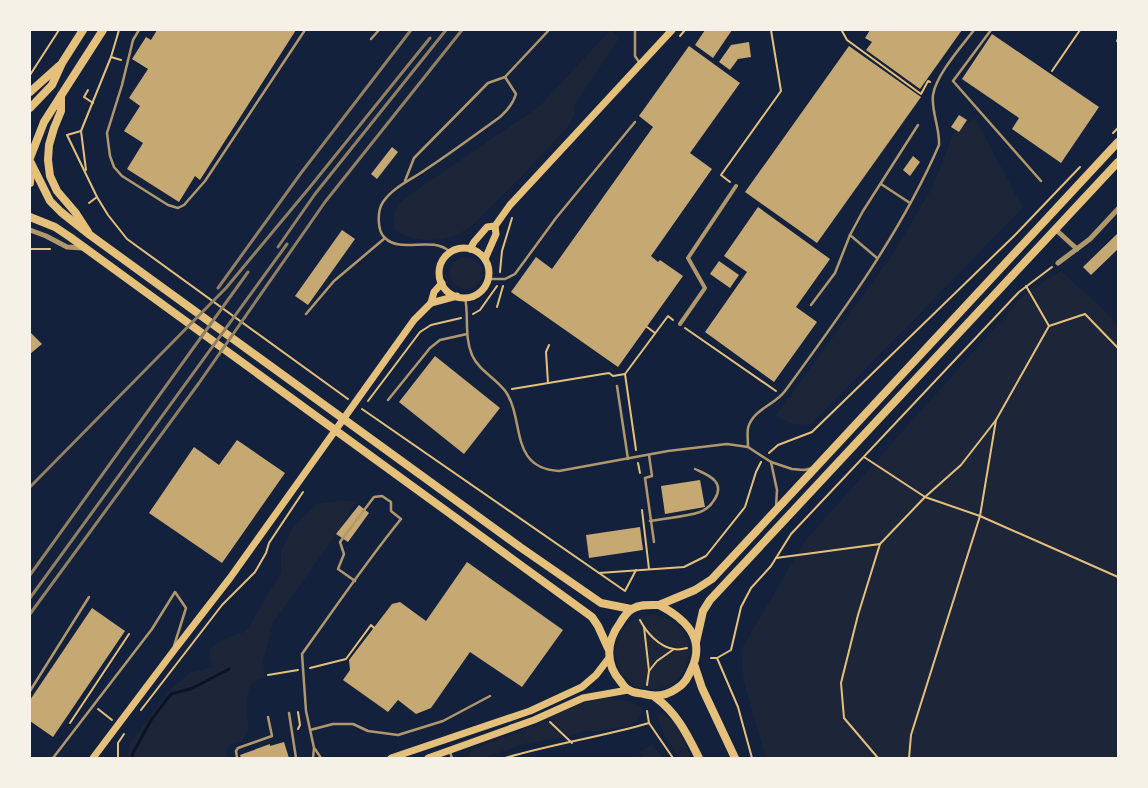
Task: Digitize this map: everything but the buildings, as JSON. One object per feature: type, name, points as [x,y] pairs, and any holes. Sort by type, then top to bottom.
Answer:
[{"type":"main road","points":[[30,108],[52,85],[62,63],[84,30]]},
{"type":"main road","points":[[30,182],[32,178],[31,160],[44,122],[103,30]]},
{"type":"main road","points":[[485,259],[496,234],[495,226],[510,205],[672,30]]},
{"type":"main road","points":[[30,92],[62,63]]},
{"type":"main road","points":[[61,96],[61,111],[49,145],[50,176],[56,191],[75,212],[90,235]]},
{"type":"main road","points":[[628,690],[615,676],[608,658],[608,648],[612,634],[631,609],[638,606],[659,605],[695,590],[712,579],[1118,142]]},
{"type":"main road","points":[[31,160],[50,201],[90,235],[520,548],[602,603],[631,609]]},
{"type":"main road","points":[[655,697],[669,694],[687,680],[694,664],[696,642],[703,612],[710,600],[1118,162]]},
{"type":"main road","points":[[30,217],[55,228],[152,296],[592,617],[608,648]]},
{"type":"main road","points":[[470,249],[486,227],[495,226]]},
{"type":"main road","points":[[458,249],[470,249],[475,250],[485,259],[489,272],[488,278],[481,291],[474,296],[465,298],[457,296],[451,293],[442,283],[441,265],[450,252],[458,249]]},
{"type":"main road","points":[[93,758],[230,578],[414,320],[431,303],[434,292],[442,283]]},
{"type":"main road","points":[[431,303],[457,296]]},
{"type":"main road","points":[[659,605],[680,618],[691,631],[696,642]]},
{"type":"main road","points":[[391,758],[530,711],[582,687],[596,675],[608,658]]},
{"type":"main road","points":[[694,664],[702,688],[735,758]]},
{"type":"main road","points":[[428,758],[451,754],[582,698],[628,690],[655,697],[666,704],[678,717],[699,758]]},
{"type":"street","points":[[680,324],[705,288],[688,258],[736,186]]},
{"type":"street","points":[[1058,263],[1090,239],[1118,209]]},
{"type":"street","points":[[1055,229],[1077,249]]},
{"type":"street","points":[[30,230],[67,247],[84,248]]},
{"type":"lane","points":[[139,30],[133,40],[122,85],[107,133],[110,156],[114,167],[122,176],[168,205],[178,208],[184,205],[205,181],[305,30]]},
{"type":"lane","points":[[371,39],[379,30]]},
{"type":"lane","points":[[405,182],[414,158],[488,83],[505,77],[549,30]]},
{"type":"lane","points":[[635,30],[635,56],[641,65]]},
{"type":"lane","points":[[748,447],[748,428],[753,417],[782,395],[827,334],[878,258],[910,203],[939,145],[933,94],[940,77],[974,30]]},
{"type":"lane","points":[[991,30],[953,81],[1041,181]]},
{"type":"lane","points":[[450,252],[442,246],[434,244],[406,245],[392,242],[385,238],[379,223],[381,205],[405,182],[424,171],[509,109],[514,102],[516,94],[505,77]]},
{"type":"lane","points":[[488,278],[505,279],[515,274],[556,218],[635,122]]},
{"type":"lane","points":[[811,305],[835,273],[850,235],[863,211],[918,125]]},
{"type":"lane","points":[[881,184],[910,203]]},
{"type":"lane","points":[[850,235],[878,258]]},
{"type":"lane","points":[[306,314],[334,281],[385,238]]},
{"type":"lane","points":[[465,298],[467,334],[472,356],[479,366],[507,393],[512,404],[523,451],[529,459],[539,466],[558,471],[668,451],[727,444],[748,447],[771,462],[792,469],[804,470],[816,467]]},
{"type":"lane","points":[[388,400],[430,348],[440,340],[467,334]]},
{"type":"lane","points":[[617,386],[628,458]]},
{"type":"lane","points":[[649,455],[652,476],[645,478],[654,542]]},
{"type":"lane","points":[[771,462],[777,490],[776,510]]},
{"type":"lane","points":[[650,522],[702,511],[712,503],[717,495],[716,481],[695,469]]},
{"type":"lane","points":[[313,758],[314,748],[306,710],[302,654],[355,581],[370,558],[401,519],[391,511],[391,502],[382,496],[374,497],[340,542],[344,554],[338,569],[355,581]]},
{"type":"lane","points":[[53,758],[152,629],[175,592],[186,608],[172,653]]},
{"type":"lane","points":[[30,691],[90,597]]},
{"type":"lane","points":[[310,730],[333,724],[353,724],[368,731],[398,735],[443,721],[490,696]]},
{"type":"lane","points":[[289,714],[296,758]]},
{"type":"lane","points":[[236,758],[238,748],[272,736],[268,717]]},
{"type":"lane","points":[[314,748],[321,758]]},
{"type":"path","points":[[30,75],[60,30]]},
{"type":"path","points":[[86,172],[81,131],[111,58],[119,30]]},
{"type":"path","points":[[736,186],[721,175],[781,90],[771,30]]},
{"type":"path","points":[[1052,71],[1080,30]]},
{"type":"path","points":[[842,31],[847,40],[921,94],[928,81],[937,85]]},
{"type":"path","points":[[111,58],[120,60]]},
{"type":"path","points":[[88,90],[84,97],[93,103]]},
{"type":"path","points":[[1113,133],[1118,128]]},
{"type":"path","points":[[81,131],[67,135],[97,197],[108,215],[127,239],[350,401]]},
{"type":"path","points":[[599,573],[684,567],[706,556],[745,507],[756,472],[764,457],[778,445],[812,432],[1015,235],[1081,167]]},
{"type":"path","points":[[89,202],[97,197]]},
{"type":"path","points":[[30,249],[50,249]]},
{"type":"path","points":[[711,658],[717,658],[731,650],[744,601],[751,588],[775,559],[791,534],[1019,292],[1058,263]]},
{"type":"path","points":[[497,307],[505,279]]},
{"type":"path","points":[[1026,286],[1048,326]]},
{"type":"path","points":[[878,758],[844,718],[840,683],[858,615],[880,544],[925,497],[961,465],[996,420],[1048,326],[1085,314],[1118,348]]},
{"type":"path","points":[[507,393],[511,389],[609,373],[613,376],[625,374],[668,316],[782,395]]},
{"type":"path","points":[[647,327],[656,333]]},
{"type":"path","points":[[548,383],[546,352],[549,345]]},
{"type":"path","points":[[625,374],[641,479]]},
{"type":"path","points":[[358,406],[625,590],[636,570]]},
{"type":"path","points":[[909,758],[911,735],[980,516],[996,420]]},
{"type":"path","points":[[864,457],[925,497],[980,516],[1118,577]]},
{"type":"path","points":[[642,505],[642,521],[649,569]]},
{"type":"path","points":[[137,716],[222,605],[255,572],[270,543]]},
{"type":"path","points":[[775,559],[880,544]]},
{"type":"path","points":[[640,620],[660,644],[674,650]]},
{"type":"path","points":[[268,675],[302,670],[346,660],[371,625],[374,628]]},
{"type":"path","points":[[644,627],[649,671],[647,686]]},
{"type":"path","points":[[70,722],[129,634]]},
{"type":"path","points":[[649,671],[657,662],[674,650],[687,648]]},
{"type":"path","points":[[717,658],[738,707],[752,758]]},
{"type":"path","points":[[647,711],[649,723],[673,758]]},
{"type":"path","points":[[103,713],[111,718]]},
{"type":"path","points":[[505,758],[649,723]]},
{"type":"path","points":[[556,727],[572,743]]},
{"type":"path","points":[[118,758],[118,744],[125,731]]},
{"type":"shaded area","points":[[610,30],[619,38],[575,104],[574,116],[567,128],[476,221],[460,233],[439,240],[416,239],[395,230],[393,221],[395,213],[405,198],[540,106]]},
{"type":"shaded area","points":[[975,118],[1023,208],[810,425],[793,424],[776,416],[895,251],[933,186],[953,134]]},
{"type":"shaded area","points":[[466,257],[472,258],[477,262],[481,267],[481,279],[477,284],[472,288],[466,289],[460,288],[455,284],[451,279],[450,273],[451,267],[455,262],[460,258]]},
{"type":"shaded area","points":[[1061,271],[1104,310],[1118,327],[1118,758],[766,758],[744,682],[741,650],[805,541],[1026,293]]},
{"type":"shaded area","points":[[342,500],[356,502],[336,534],[273,623],[263,661],[265,678],[254,681],[249,688],[247,706],[249,729],[242,741],[231,744],[226,751],[228,758],[127,758],[130,743],[170,690],[190,673],[212,667],[209,650],[221,640],[246,631],[281,573],[281,552],[294,526],[317,504]]},
{"type":"shaded area","points":[[652,615],[666,618],[678,626],[686,638],[689,652],[686,666],[678,678],[666,686],[652,689],[638,686],[626,678],[618,666],[615,652],[618,638],[626,626],[638,618]]},
{"type":"shaded area","points":[[604,698],[630,701],[643,708],[639,719],[630,725],[598,731],[585,731],[569,736],[549,718],[577,704]]},
{"type":"shaded area","points":[[656,714],[663,715],[675,724],[691,758],[679,758],[664,734]]},
{"type":"shaded area","points":[[547,721],[563,737],[524,744],[483,758],[468,758],[471,750]]},
{"type":"shaded area","points":[[652,744],[663,758],[643,758],[639,752]]},
{"type":"waterway","points":[[132,758],[151,720],[171,694],[193,688],[229,669]]},
{"type":"railway","points":[[218,288],[301,173],[411,30]]},
{"type":"railway","points":[[278,247],[315,194],[446,30]]},
{"type":"railway","points":[[30,614],[199,383],[325,202],[462,30]]},
{"type":"railway","points":[[30,487],[226,288],[430,38]]},
{"type":"railway","points":[[30,598],[287,244]]},
{"type":"railway","points":[[30,575],[248,272]]}]
